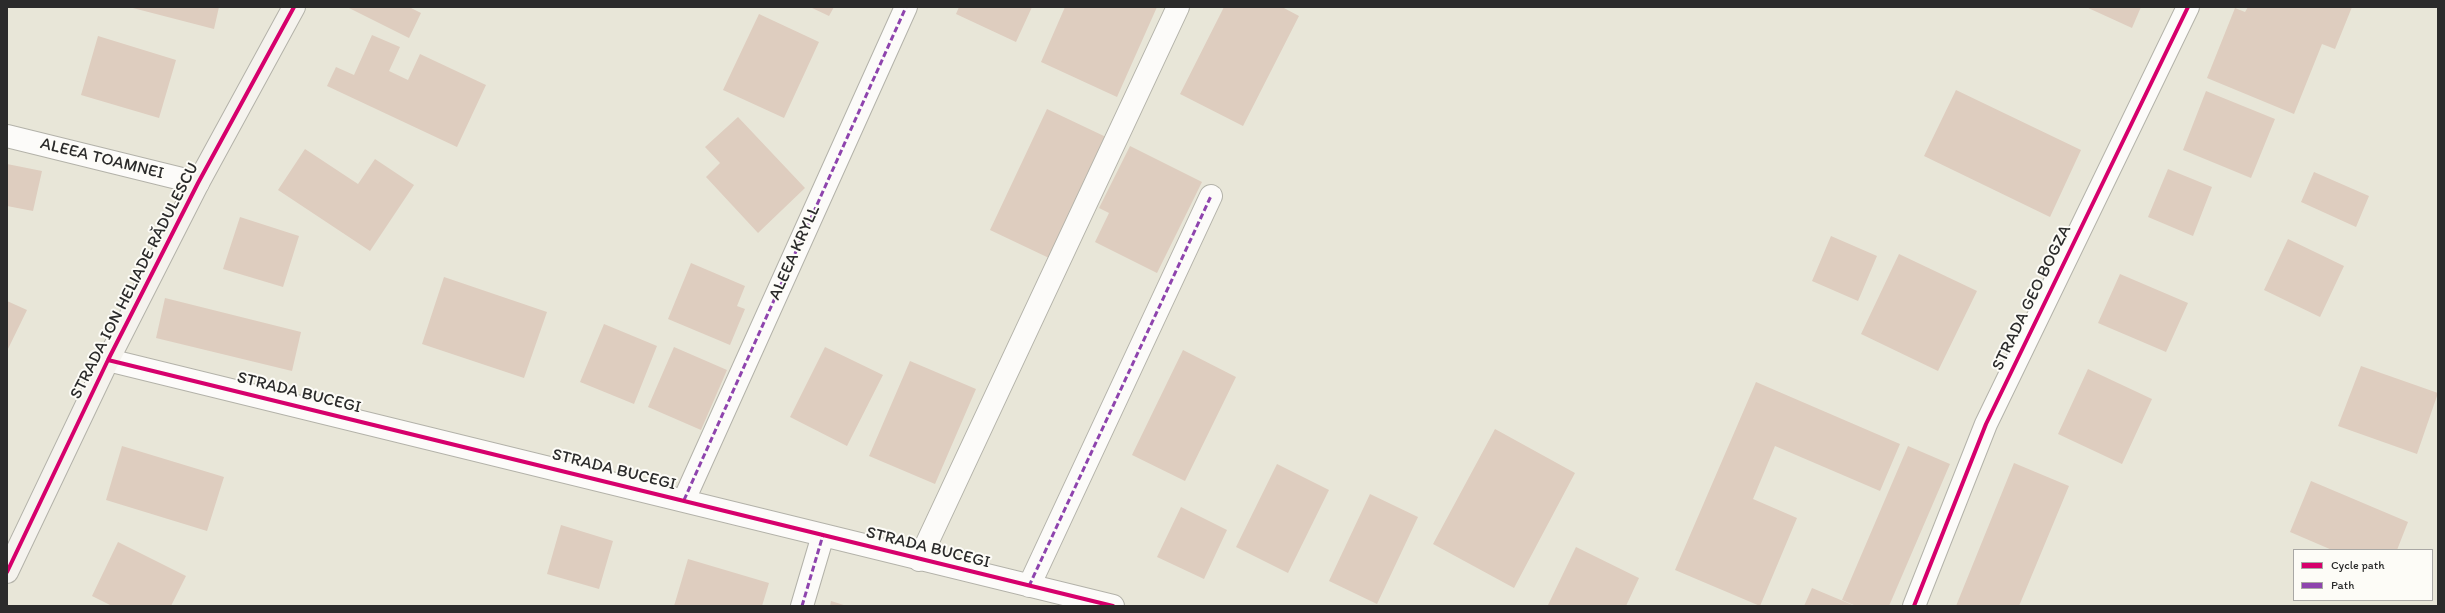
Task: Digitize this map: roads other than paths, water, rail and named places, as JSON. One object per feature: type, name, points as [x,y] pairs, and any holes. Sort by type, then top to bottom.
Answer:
[{"type":"street","name":"STRADA ION HELIADE RĂDULESCU","points":[[7,572],[108,360],[198,183],[294,7]]},
{"type":"street","name":"ALEEA KRYLL","points":[[684,500],[906,7]]},
{"type":"street","points":[[919,560],[1178,7]]},
{"type":"street","name":"STRADA GEO BOGZA","points":[[1914,606],[1986,424],[2188,7]]},
{"type":"street","name":"ALEEA TOAMNEI","points":[[7,136],[198,183]]},
{"type":"street","points":[[1029,586],[1211,196]]},
{"type":"street","name":"STRADA BUCEGI","points":[[108,360],[684,500],[919,560],[1101,604]]},
{"type":"street","points":[[802,606],[823,535]]}]
